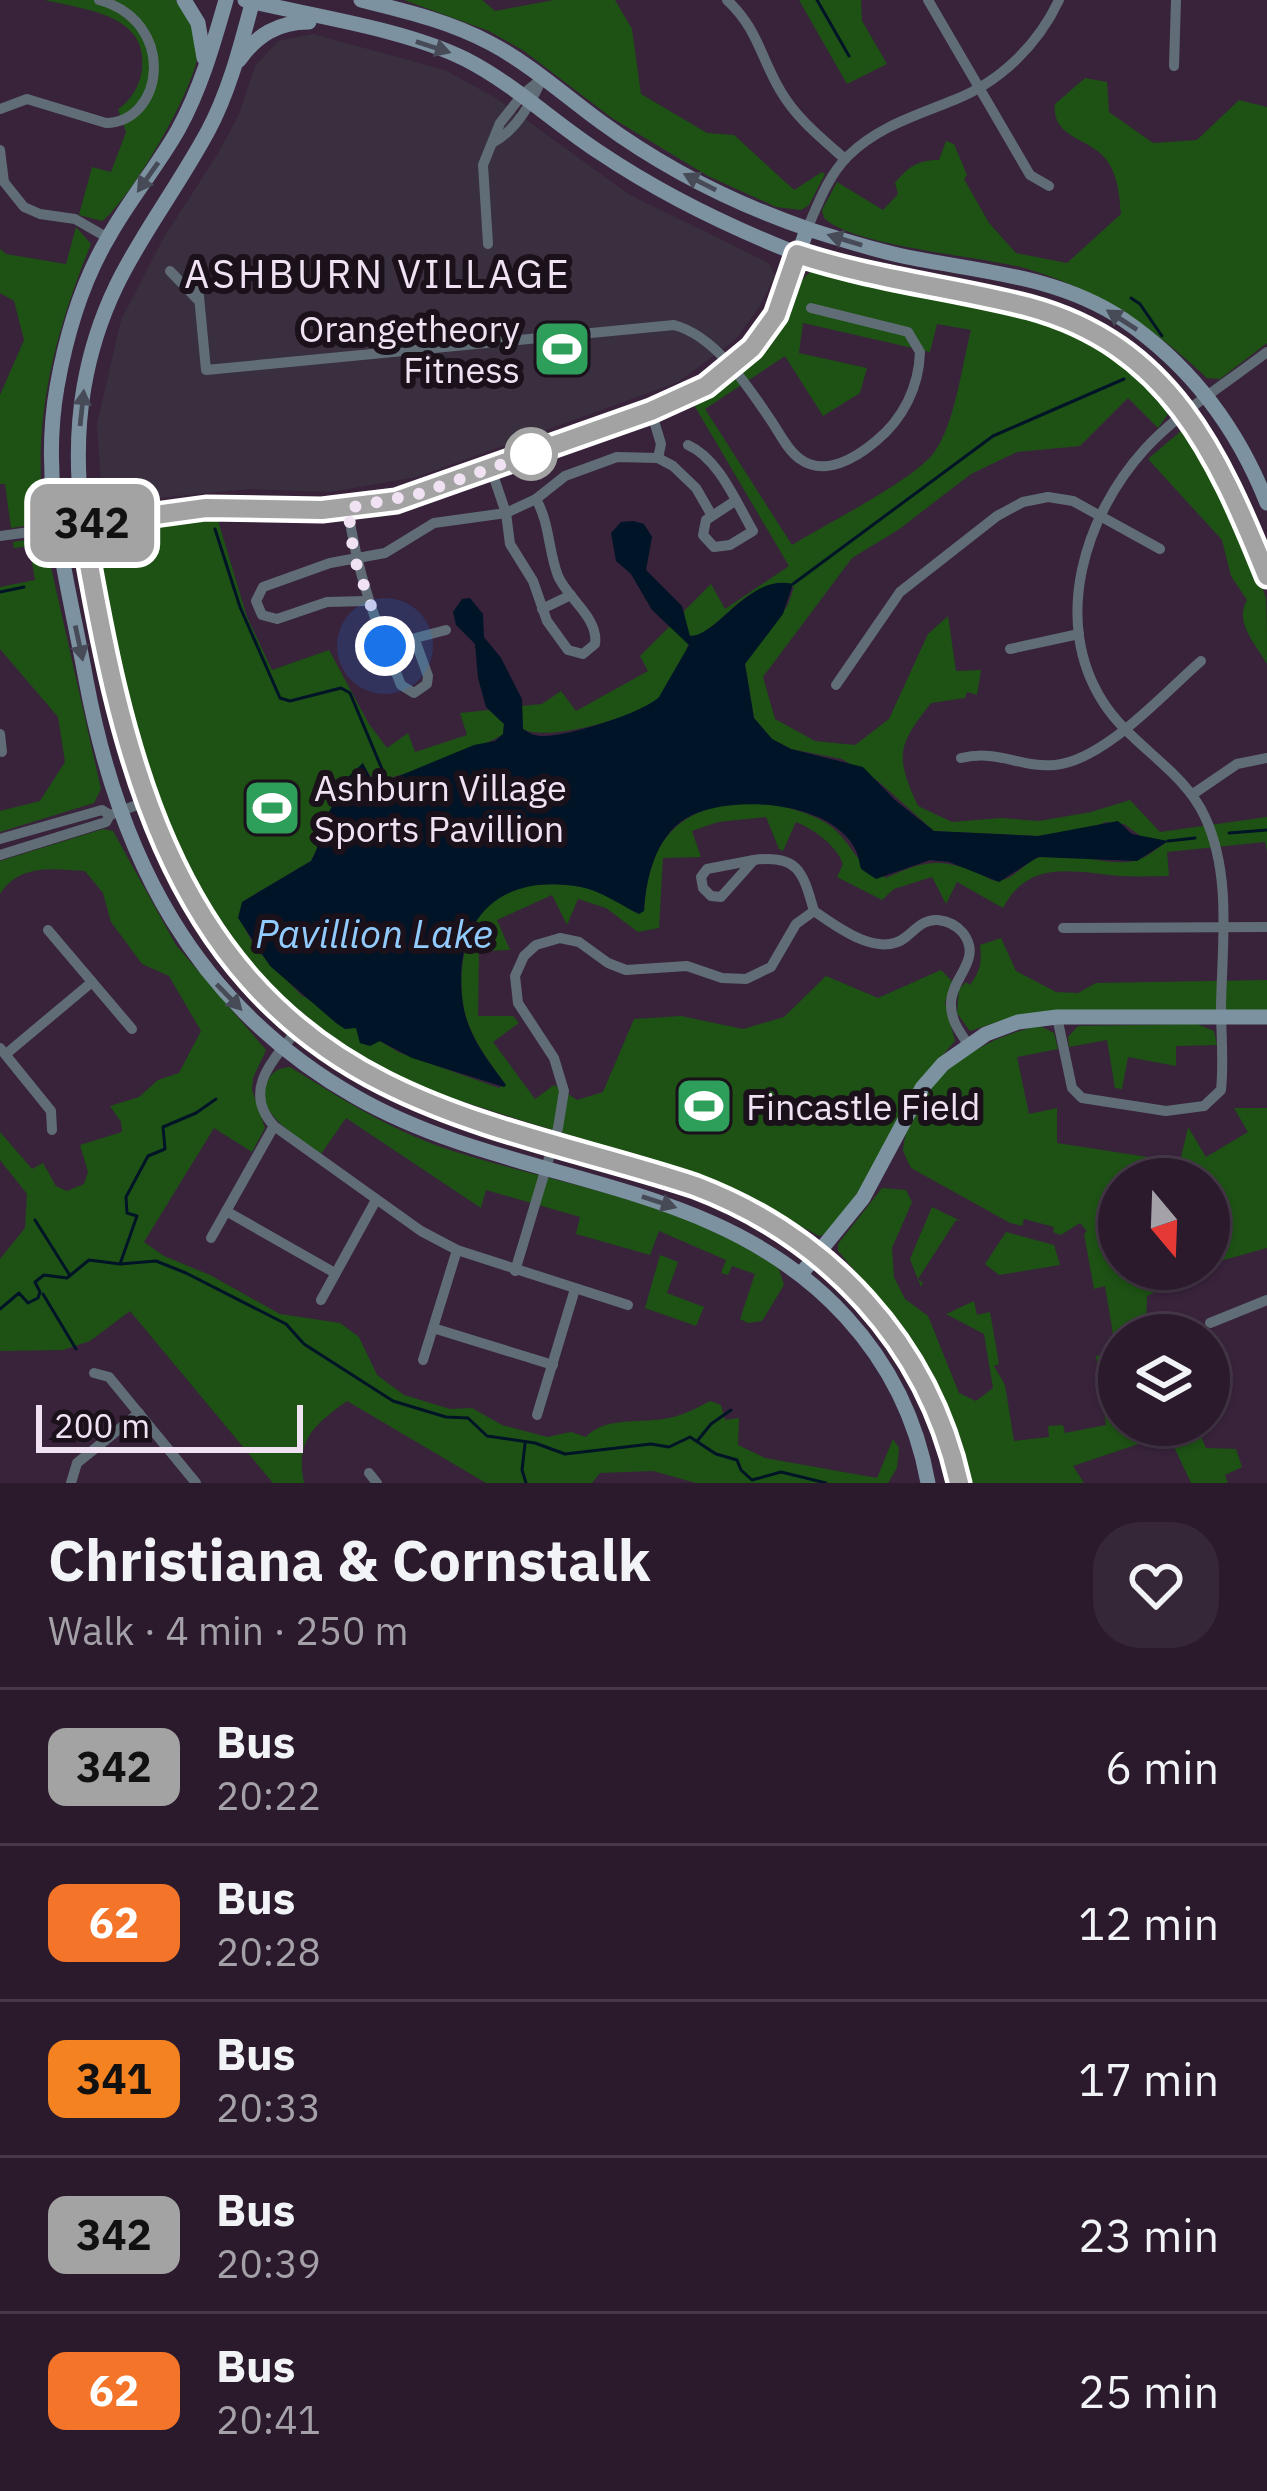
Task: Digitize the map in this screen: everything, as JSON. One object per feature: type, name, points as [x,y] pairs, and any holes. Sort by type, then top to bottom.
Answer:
[{"type":"main road","points":[[184,0],[202,32],[204,75]]},
{"type":"main road","points":[[226,0],[204,75],[162,157],[108,238],[76,310],[57,382],[50,460],[54,529],[115,813],[152,887],[197,959],[229,997],[284,1048],[357,1097],[399,1118],[725,1226],[801,1274],[863,1336],[887,1372],[908,1413],[928,1483]]},
{"type":"main road","points":[[361,0],[436,20],[509,53],[633,144],[680,172],[807,229],[883,251],[1023,277],[1082,296],[1167,353],[1210,397],[1245,454],[1267,503]]},
{"type":"main road","points":[[230,79],[250,1],[460,56],[527,98],[594,149],[690,207],[797,254],[856,273],[1035,309],[1072,323],[1143,368],[1187,414],[1226,476],[1267,576]]},
{"type":"main road","points":[[336,22],[276,26],[246,50],[194,155],[117,279],[84,387],[78,448],[82,525],[146,802],[176,875],[206,925],[249,977],[300,1027],[358,1068],[409,1094],[731,1200],[819,1255],[871,1306],[908,1358],[932,1402],[959,1483]]},
{"type":"main road","points":[[82,525],[206,508],[348,508],[396,501],[651,411],[706,386],[752,348],[776,315],[807,229]]},
{"type":"main road","points":[[801,1274],[884,1166],[922,1088],[968,1044],[1005,1026],[1057,1017],[1267,1017]]},
{"type":"street","points":[[0,109],[27,99],[106,123],[133,114],[154,73],[153,49],[138,20],[121,7],[99,0]]},
{"type":"street","points":[[728,0],[752,26],[793,110],[845,159]]},
{"type":"street","points":[[928,0],[1030,175],[1048,186]]},
{"type":"street","points":[[807,229],[845,159],[892,123],[978,88],[1028,48],[1058,0]]},
{"type":"street","points":[[1174,66],[1176,0]]},
{"type":"street","points":[[488,244],[483,165],[495,130],[543,78]]},
{"type":"street","points":[[0,150],[4,182],[24,207],[75,219],[108,238]]},
{"type":"street","points":[[196,265],[206,370],[674,325],[691,331],[731,368],[796,457],[828,466],[858,455],[891,427],[909,400],[920,361],[918,344],[900,330],[811,308]]},
{"type":"street","points":[[170,271],[199,302]]},
{"type":"street","points":[[1057,1017],[1076,1095],[1166,1112],[1204,1106],[1219,1094],[1223,927],[1217,852],[1192,794],[1123,728],[1094,687],[1079,634],[1081,568],[1102,514],[1144,450],[1267,352]]},
{"type":"street","points":[[651,411],[661,444],[658,458]]},
{"type":"street","points":[[688,445],[708,458],[735,501],[753,531],[722,548],[707,542],[703,527],[711,514],[735,501]]},
{"type":"street","points":[[367,601],[327,602],[277,619],[262,615],[256,597],[263,587],[354,557],[385,553],[434,523],[506,513],[536,499],[565,476],[601,461],[658,458],[686,476],[711,514]]},
{"type":"street","points":[[491,469],[506,513],[510,544],[533,580],[542,609],[568,650],[575,654],[590,650],[597,636],[595,628],[556,568],[548,521],[536,499]]},
{"type":"street","points":[[836,686],[900,592],[1011,507],[1032,499],[1062,498],[1102,514],[1160,550]]},
{"type":"street","points":[[348,508],[354,557],[367,601],[401,685],[414,693],[422,690],[428,676],[415,640]]},
{"type":"street","points":[[0,536],[82,525]]},
{"type":"street","points":[[542,609],[571,595]]},
{"type":"street","points":[[385,646],[446,630]]},
{"type":"street","points":[[1010,649],[1079,634]]},
{"type":"street","points":[[961,758],[985,752],[1034,764],[1058,764],[1087,755],[1202,661]]},
{"type":"street","points":[[0,734],[2,752]]},
{"type":"street","points":[[1192,794],[1238,764],[1267,758]]},
{"type":"street","points":[[0,854],[106,822],[115,813],[146,802]]},
{"type":"street","points":[[0,839],[102,810],[115,813]]},
{"type":"street","points":[[754,860],[721,896],[711,896],[703,888],[701,877],[706,868],[754,860],[777,858],[796,866],[814,910],[883,945],[901,941],[932,920],[959,929],[970,953],[953,990],[950,1010],[968,1044]]},
{"type":"street","points":[[515,1271],[563,1103],[562,1078],[554,1058],[520,1008],[515,991],[518,967],[532,948],[549,940],[569,939],[626,970],[687,966],[746,980],[771,967],[796,924],[814,910]]},
{"type":"street","points":[[1063,928],[1267,927]]},
{"type":"street","points":[[48,930],[132,1029]]},
{"type":"street","points":[[52,1130],[51,1111],[3,1051],[92,982]]},
{"type":"street","points":[[300,1027],[259,1084],[261,1106],[274,1126],[457,1250],[628,1305]]},
{"type":"street","points":[[211,1238],[274,1126]]},
{"type":"street","points":[[320,1300],[376,1199]]},
{"type":"street","points":[[226,1211],[335,1273]]},
{"type":"street","points":[[423,1360],[457,1250]]},
{"type":"street","points":[[537,1415],[575,1289]]},
{"type":"street","points":[[1230,1315],[1267,1300]]},
{"type":"street","points":[[433,1328],[553,1365]]},
{"type":"street","points":[[94,1373],[109,1377],[196,1483]]},
{"type":"street","points":[[71,1483],[77,1463],[139,1413]]},
{"type":"shaded area","points":[[313,34],[445,70],[496,98],[630,195],[769,263],[775,276],[758,309],[735,340],[678,382],[417,477],[331,492],[249,489],[107,503],[102,499],[97,424],[121,320],[164,237],[219,152],[239,114],[255,66],[278,41]]},
{"type":"green space","points":[[45,0],[175,0],[196,35],[195,66],[175,114],[129,191],[102,221],[79,215],[92,167],[111,172],[126,132],[118,109],[139,81],[141,51],[125,26],[111,18]]},
{"type":"green space","points":[[404,0],[482,0],[495,11],[554,0],[615,0],[632,29],[641,94],[707,133],[734,135],[794,190],[825,174],[809,205],[801,210],[776,207],[708,176],[612,118],[524,51],[489,31]]},
{"type":"green space","points":[[799,0],[861,0],[862,21],[887,64],[847,84]]},
{"type":"green space","points":[[1085,78],[1107,82],[1109,112],[1153,143],[1197,140],[1239,100],[1267,107],[1267,343],[1220,379],[1207,378],[1124,313],[1054,278],[1008,264],[862,236],[824,218],[822,210],[837,182],[883,210],[898,194],[895,183],[900,177],[919,163],[939,160],[946,141],[954,144],[967,175],[964,179],[989,223],[1016,253],[1067,263],[1121,214],[1109,164],[1065,130],[1055,115],[1055,104]]},
{"type":"green space","points":[[76,227],[91,244],[57,342],[44,408],[43,511],[31,525],[11,528],[5,484],[0,484],[0,395],[24,340],[14,301],[0,293],[0,249],[66,264]]},
{"type":"green space","points":[[813,270],[1009,314],[1063,331],[1138,378],[1168,414],[1158,428],[1128,398],[1080,446],[1017,452],[971,474],[898,530],[852,558],[763,677],[775,719],[815,741],[855,745],[889,719],[928,634],[948,616],[956,671],[981,670],[977,695],[967,692],[965,698],[931,703],[911,730],[903,763],[918,806],[952,822],[1039,821],[1130,800],[1160,832],[1267,817],[1267,852],[1265,842],[1167,852],[1169,876],[1070,871],[1039,875],[1014,892],[1003,908],[957,882],[946,904],[932,877],[894,889],[882,900],[837,877],[843,864],[840,857],[803,825],[796,822],[783,851],[766,817],[718,822],[692,831],[701,857],[663,858],[659,928],[638,932],[606,908],[578,899],[567,925],[552,895],[497,920],[510,950],[479,951],[478,1016],[513,1016],[519,1023],[493,1042],[535,1099],[554,1085],[577,1100],[603,1092],[634,1019],[681,1016],[743,1029],[784,1017],[826,976],[878,998],[941,970],[952,981],[945,1003],[955,1041],[913,1090],[868,1183],[827,1234],[819,1236],[733,1190],[684,1171],[425,1090],[337,1042],[272,987],[225,933],[191,879],[137,756],[97,545],[106,533],[217,517],[247,617],[272,670],[329,650],[387,748],[408,733],[415,752],[467,735],[460,713],[489,710],[504,724],[503,734],[495,739],[399,775],[374,781],[363,764],[344,781],[328,779],[338,800],[311,861],[242,902],[245,929],[257,950],[301,995],[400,1053],[499,1088],[505,1084],[467,1020],[461,983],[467,942],[486,906],[519,887],[556,884],[593,890],[644,911],[658,850],[685,820],[704,811],[746,803],[809,815],[833,828],[863,863],[886,878],[939,863],[999,881],[1041,857],[1123,862],[1147,856],[1167,842],[1145,839],[1124,824],[1106,822],[1038,836],[934,831],[878,781],[842,759],[791,749],[772,739],[754,718],[745,664],[788,605],[794,587],[755,592],[700,634],[692,637],[686,631],[684,611],[711,584],[725,609],[789,566],[694,405],[757,358]],"holes":[[[803,323],[930,352],[937,324],[971,330],[952,411],[933,454],[887,490],[792,545],[705,409],[785,356],[823,416],[860,393],[867,368],[799,353]]]},
{"type":"green space","points":[[1181,431],[1216,481],[1261,582],[1266,598],[1267,664],[1244,624],[1247,600],[1231,576],[1222,540],[1148,459]]},
{"type":"green space","points":[[33,539],[46,545],[101,789],[94,803],[0,832],[0,811],[40,801],[65,762],[58,717],[0,649],[0,587],[35,580],[29,546],[14,548],[13,542]]},
{"type":"green space","points":[[670,626],[688,642],[687,649],[669,685],[650,705],[567,731],[523,729],[521,706],[542,704],[561,691],[576,711],[648,671],[640,656]]},
{"type":"green space","points":[[103,829],[113,831],[176,945],[266,1050],[252,1090],[265,1128],[252,1152],[214,1128],[144,1242],[280,1314],[340,1323],[359,1337],[377,1375],[404,1395],[450,1409],[472,1408],[502,1425],[547,1437],[571,1432],[586,1437],[602,1426],[669,1418],[710,1401],[721,1405],[725,1420],[739,1418],[738,1445],[765,1458],[877,1478],[893,1439],[899,1448],[897,1468],[888,1483],[696,1483],[653,1471],[600,1473],[592,1483],[486,1483],[347,1401],[325,1418],[305,1444],[304,1483],[273,1483],[130,1311],[90,1341],[63,1350],[0,1351],[0,1259],[25,1228],[27,1194],[0,1160],[0,1132],[32,1169],[43,1163],[56,1186],[67,1191],[84,1184],[88,1172],[80,1145],[122,1132],[110,1106],[139,1097],[158,1080],[179,1073],[201,1031],[169,976],[142,964],[111,922],[103,893],[85,871],[27,873],[0,894],[0,861]]},
{"type":"green space","points":[[1001,938],[1016,971],[1056,992],[1078,993],[1096,983],[1267,980],[1267,1010],[1063,1010],[1015,1016],[970,1031],[957,1013],[959,989],[966,982],[970,985],[976,975],[980,945]]},
{"type":"green space","points":[[1197,1024],[1214,1031],[1217,1045],[1176,1046],[1176,1066],[1128,1057],[1122,1089],[1115,1088],[1107,1040],[1069,1047],[1068,1037],[1078,1026]]},
{"type":"green space","points":[[1040,1026],[1054,1033],[1058,1049],[1017,1057],[1029,1114],[1057,1108],[1057,1143],[1154,1158],[1098,1158],[1098,1288],[1094,1289],[1087,1231],[1080,1223],[1061,1235],[1053,1232],[1054,1227],[1024,1219],[1022,1226],[1010,1223],[911,1168],[903,1151],[908,1127],[933,1084],[972,1052]]},
{"type":"green space","points":[[290,1067],[365,1112],[444,1148],[616,1196],[701,1226],[779,1269],[784,1285],[762,1321],[748,1323],[740,1319],[755,1274],[732,1266],[728,1275],[721,1273],[726,1260],[659,1231],[650,1255],[576,1234],[580,1217],[486,1190],[481,1208],[346,1118],[321,1154],[281,1124],[266,1104],[269,1078]]},
{"type":"green space","points":[[1234,1108],[1267,1108],[1267,1248],[1230,1258],[1230,1158],[1181,1158],[1188,1127],[1206,1157],[1248,1132]]},
{"type":"green space","points":[[882,1188],[906,1190],[912,1202],[892,1248],[894,1277],[905,1299],[928,1316],[959,1393],[976,1401],[993,1388],[984,1334],[946,1314],[974,1301],[977,1315],[990,1312],[999,1364],[994,1366],[1005,1385],[1014,1441],[1049,1437],[1048,1426],[1063,1425],[1065,1433],[1098,1427],[1098,1446],[1132,1446],[1073,1466],[1084,1483],[969,1483],[948,1413],[906,1331],[838,1251],[838,1244]]},
{"type":"green space","points":[[932,1207],[963,1222],[956,1220],[918,1279],[921,1287],[910,1259]]},
{"type":"green space","points":[[1006,1232],[1054,1245],[1060,1265],[999,1275],[985,1264]]},
{"type":"green space","points":[[660,1255],[678,1262],[667,1293],[704,1307],[696,1326],[645,1308]]},
{"type":"green space","points":[[1106,1290],[1158,1290],[1147,1296],[1146,1314],[1110,1314]]},
{"type":"green space","points":[[1174,1446],[1236,1449],[1242,1467],[1225,1475],[1228,1483],[1191,1483]]},
{"type":"water","name":"Pavillion Lake","points":[[621,522],[644,524],[652,537],[646,570],[682,606],[690,636],[712,626],[762,587],[793,584],[783,614],[745,664],[754,718],[772,739],[791,749],[863,767],[934,831],[1038,836],[1118,821],[1132,834],[1168,841],[1137,861],[1038,857],[999,882],[949,862],[930,860],[876,879],[861,869],[844,834],[803,812],[751,804],[703,811],[685,819],[666,837],[654,860],[644,911],[639,914],[589,889],[552,884],[504,896],[473,927],[461,975],[465,1015],[504,1087],[412,1058],[380,1041],[370,1046],[360,1043],[356,1028],[345,1029],[336,1023],[270,966],[238,918],[242,902],[311,861],[337,800],[325,780],[344,781],[363,763],[371,779],[387,781],[503,734],[504,724],[486,707],[475,644],[456,625],[453,612],[462,599],[470,598],[483,614],[484,637],[522,699],[523,729],[531,734],[551,736],[584,729],[659,697],[689,645],[652,610],[631,574],[616,561],[611,533]]},
{"type":"waterway","points":[[817,0],[849,56]]},
{"type":"waterway","points":[[1131,298],[1162,336]]},
{"type":"waterway","points":[[793,584],[993,436],[1124,379]]},
{"type":"waterway","points":[[215,529],[240,607],[280,698],[290,701],[341,688],[350,693],[387,781]]},
{"type":"waterway","points":[[0,592],[24,587]]},
{"type":"waterway","points":[[1229,833],[1267,830]]},
{"type":"waterway","points":[[1168,841],[1195,838]]},
{"type":"waterway","points":[[0,1309],[19,1293],[28,1303],[38,1298],[35,1282],[44,1275],[67,1278],[89,1260],[120,1264],[137,1216],[127,1213],[126,1197],[148,1156],[165,1149],[163,1127],[216,1099]]},
{"type":"waterway","points":[[35,1220],[69,1274]]},
{"type":"waterway","points":[[120,1264],[156,1261],[186,1273],[286,1324],[304,1344],[393,1401],[446,1417],[468,1418],[487,1436],[535,1443],[565,1454],[651,1444],[669,1447],[690,1437],[716,1454],[737,1460],[752,1480],[781,1472],[826,1483]]},
{"type":"waterway","points":[[43,1294],[76,1349]]},
{"type":"waterway","points":[[698,1440],[731,1410]]},
{"type":"waterway","points":[[525,1444],[522,1470],[526,1483]]},
{"type":"bus line","name":"342","points":[[959,1483],[932,1402],[894,1336],[854,1287],[800,1240],[731,1200],[695,1186],[461,1114],[384,1083],[300,1027],[231,958],[176,875],[137,776],[82,525],[206,508],[372,506],[437,488],[651,411],[706,386],[741,360],[776,315],[797,254],[856,273],[1035,309],[1072,323],[1127,356],[1164,386],[1211,448],[1267,576]]},
{"type":"place","name":"Orangetheory Fitness","points":[[562,349]]},
{"type":"place","name":"Ashburn Village Sports Pavillion","points":[[272,808]]},
{"type":"place","name":"Fincastle Field","points":[[704,1106]]},
{"type":"district","name":"ASHBURN VILLAGE","points":[[378,273]]},
{"type":"route","points":[[385,646],[354,557],[348,508],[396,501],[531,454]]}]
